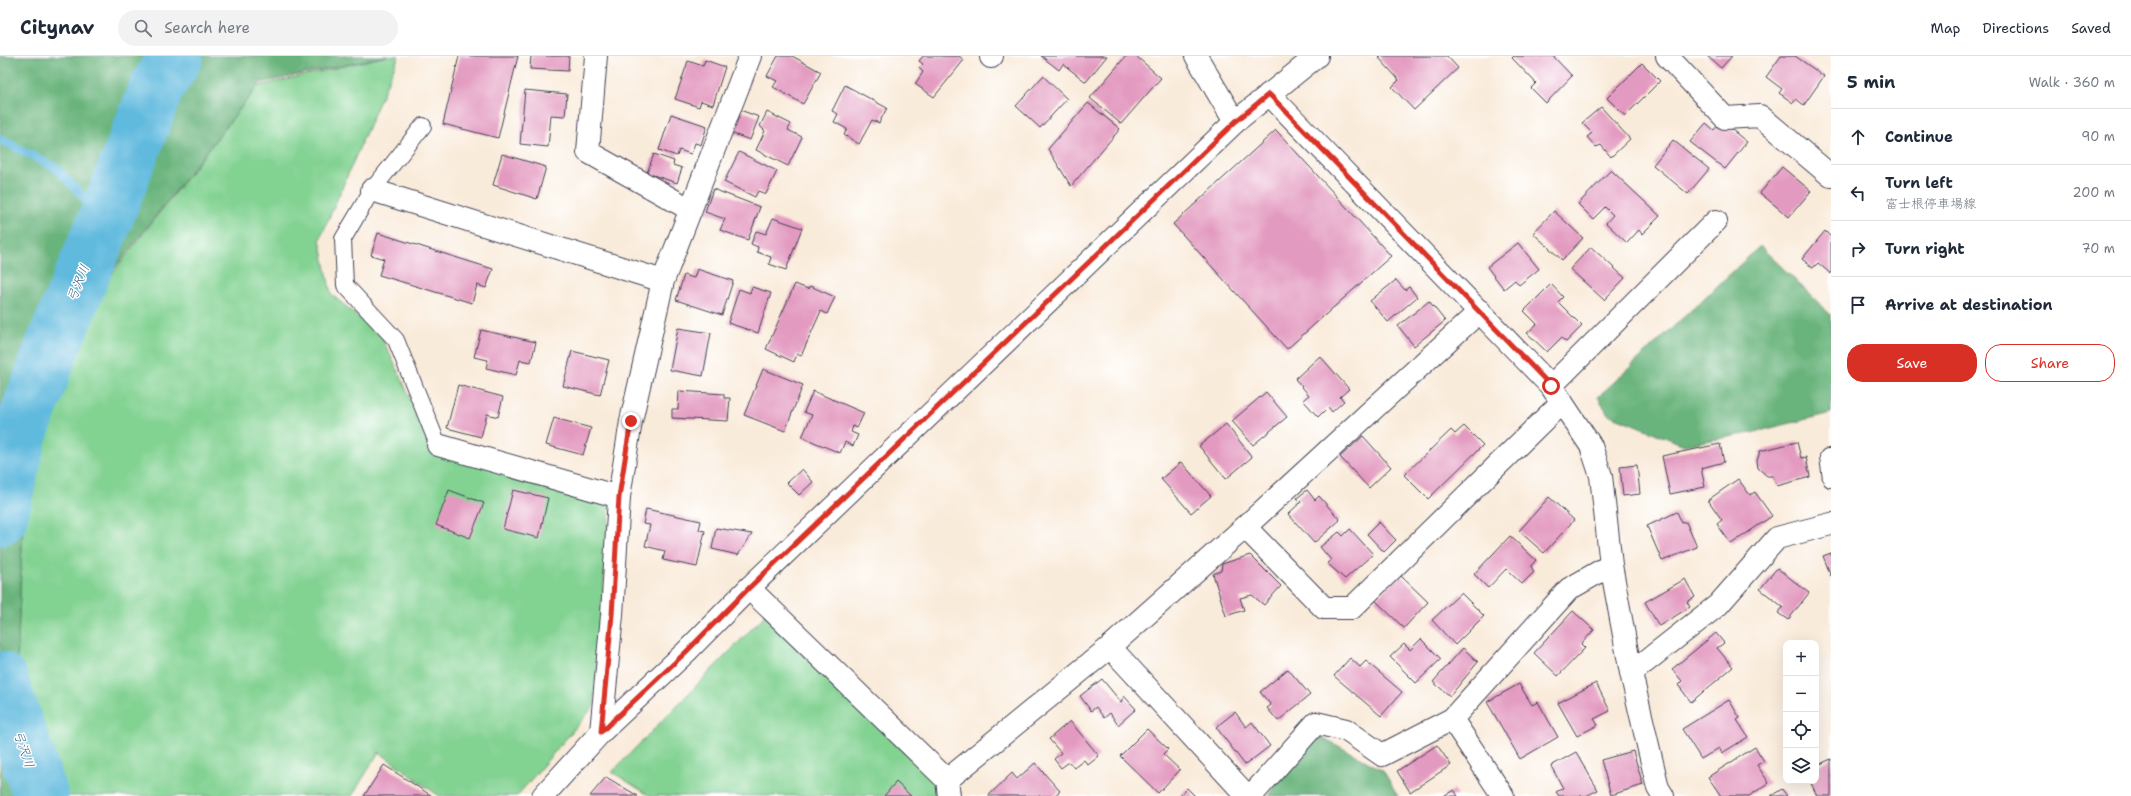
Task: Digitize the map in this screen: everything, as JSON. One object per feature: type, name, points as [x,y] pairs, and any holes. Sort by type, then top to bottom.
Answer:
[{"type":"street","points":[[596,56],[588,152],[691,210]]},
{"type":"street","points":[[601,732],[612,615],[619,497],[631,421],[663,281],[750,56]]},
{"type":"street","points":[[1196,56],[1235,122]]},
{"type":"street","points":[[543,796],[601,732],[686,652],[749,588],[1235,122],[1317,56]]},
{"type":"street","points":[[1667,56],[1725,118],[1760,116],[1831,176]]},
{"type":"street","points":[[1269,94],[1480,311],[1556,394],[1591,446],[1601,476],[1611,565],[1631,674],[1658,788],[1663,796]]},
{"type":"street","points":[[372,190],[663,281]]},
{"type":"street","points":[[1245,527],[1324,608],[1352,608],[1556,394],[1716,221]]},
{"type":"street","points":[[749,588],[948,788],[1245,527],[1480,311]]},
{"type":"street","points":[[438,445],[619,497]]},
{"type":"street","points":[[1631,674],[1718,605],[1777,538],[1831,524]]},
{"type":"street","points":[[1251,796],[1316,723],[1346,730],[1382,755],[1452,719],[1569,589],[1611,565]]},
{"type":"street","points":[[1110,647],[1247,796]]},
{"type":"street","points":[[1452,719],[1503,796]]},
{"type":"lane","points":[[423,126],[372,190],[343,239],[345,285],[396,340],[438,445]]},
{"type":"lane","points":[[1828,457],[1831,479]]},
{"type":"green space","points":[[0,56],[387,56],[260,83],[81,311],[24,497],[17,666],[65,796],[0,796]]},
{"type":"green space","points":[[388,56],[399,56],[320,239],[331,294],[381,336],[401,377],[430,446],[610,501],[594,706],[517,796],[439,796],[379,752],[352,796],[65,796],[17,666],[24,497],[80,315],[258,86]]},
{"type":"green space","points":[[1760,246],[1831,315],[1831,413],[1751,433],[1684,445],[1608,414],[1598,397]]},
{"type":"green space","points":[[771,609],[947,796],[650,796],[612,772]]},
{"type":"green space","points":[[1309,730],[1383,770],[1398,796],[1268,796]]},
{"type":"building","points":[[459,56],[518,56],[498,138],[443,124]]},
{"type":"building","points":[[531,56],[569,56],[568,71],[530,69]]},
{"type":"building","points":[[778,56],[792,56],[821,72],[803,104],[773,87],[777,81],[767,76]]},
{"type":"building","points":[[923,56],[959,56],[964,60],[934,97],[915,84],[923,72],[919,68],[923,64],[919,61]]},
{"type":"building","points":[[1041,56],[1107,56],[1086,82],[1063,64],[1059,70]]},
{"type":"building","points":[[1126,56],[1136,56],[1161,78],[1121,124],[1090,98]]},
{"type":"building","points":[[1381,56],[1447,56],[1458,68],[1414,110],[1392,87],[1399,80],[1379,58]]},
{"type":"building","points":[[1514,56],[1553,56],[1572,76],[1546,103],[1531,88],[1536,83],[1512,58]]},
{"type":"building","points":[[1707,56],[1732,56],[1721,68]]},
{"type":"building","points":[[1781,56],[1795,56],[1824,76],[1804,105],[1796,99],[1793,103],[1779,93],[1782,89],[1766,77]]},
{"type":"building","points":[[705,60],[725,67],[713,105],[701,101],[699,107],[675,99],[688,61],[703,66]]},
{"type":"building","points":[[1642,63],[1660,81],[1625,116],[1607,98]]},
{"type":"building","points":[[1043,76],[1067,99],[1040,128],[1016,106]]},
{"type":"building","points":[[845,85],[887,108],[879,123],[872,120],[859,144],[844,135],[847,129],[834,122],[838,114],[832,111]]},
{"type":"building","points":[[525,90],[567,94],[565,116],[551,115],[548,147],[520,144]]},
{"type":"building","points":[[1088,103],[1120,129],[1071,186],[1048,149]]},
{"type":"building","points":[[1601,107],[1630,139],[1611,157],[1601,145],[1596,147],[1587,137],[1592,133],[1582,123]]},
{"type":"building","points":[[740,110],[759,117],[750,140],[731,133]]},
{"type":"building","points":[[767,112],[791,124],[788,130],[802,137],[788,166],[756,150],[765,131],[760,126]]},
{"type":"building","points":[[671,114],[707,126],[701,145],[695,143],[691,154],[679,150],[677,156],[659,150]]},
{"type":"building","points":[[1721,121],[1747,142],[1725,169],[1690,142],[1706,123],[1714,130]]},
{"type":"building","points":[[1276,130],[1391,256],[1287,349],[1173,224]]},
{"type":"building","points":[[1673,140],[1709,169],[1688,194],[1653,165]]},
{"type":"building","points":[[739,152],[777,171],[766,194],[758,191],[755,197],[724,182]]},
{"type":"building","points":[[502,154],[546,167],[537,199],[493,185]]},
{"type":"building","points":[[654,154],[674,161],[673,165],[682,168],[677,183],[647,173]]},
{"type":"building","points":[[1782,167],[1811,191],[1789,217],[1760,193]]},
{"type":"building","points":[[1611,170],[1660,216],[1642,234],[1639,230],[1627,243],[1606,223],[1613,215],[1605,207],[1593,219],[1578,204]]},
{"type":"building","points":[[713,189],[760,207],[748,240],[720,230],[725,219],[705,212]]},
{"type":"building","points":[[1554,211],[1583,238],[1562,260],[1533,233]]},
{"type":"building","points":[[773,218],[802,228],[786,270],[769,264],[771,257],[757,252],[758,247],[751,244],[756,231],[766,234]]},
{"type":"building","points":[[1825,231],[1831,237],[1831,274],[1818,263],[1813,268],[1802,259]]},
{"type":"building","points":[[378,233],[493,269],[486,288],[477,285],[472,303],[379,275],[384,259],[371,255]]},
{"type":"building","points":[[1518,243],[1539,269],[1519,285],[1515,280],[1504,289],[1487,267]]},
{"type":"building","points":[[1591,247],[1625,278],[1604,300],[1570,269]]},
{"type":"building","points":[[697,269],[733,281],[722,315],[676,300],[684,275],[694,278]]},
{"type":"building","points":[[1396,280],[1405,290],[1409,287],[1417,297],[1388,322],[1370,301]]},
{"type":"building","points":[[795,284],[808,289],[810,286],[835,297],[827,314],[821,311],[801,356],[797,354],[794,362],[766,349]]},
{"type":"building","points":[[1551,284],[1563,297],[1558,302],[1582,326],[1566,342],[1561,338],[1547,352],[1527,333],[1537,324],[1524,311]]},
{"type":"building","points":[[752,287],[771,293],[758,333],[728,323],[739,289],[750,293]]},
{"type":"building","points":[[1429,301],[1445,321],[1414,346],[1398,326]]},
{"type":"building","points":[[678,328],[711,333],[703,376],[670,370]]},
{"type":"building","points":[[481,330],[536,342],[531,362],[520,360],[516,375],[486,368],[488,360],[474,357]]},
{"type":"building","points":[[572,351],[609,360],[600,395],[563,386]]},
{"type":"building","points":[[1320,356],[1349,389],[1340,397],[1344,401],[1332,412],[1328,407],[1318,417],[1303,400],[1309,395],[1295,379]]},
{"type":"building","points":[[763,369],[803,385],[785,431],[744,415]]},
{"type":"building","points":[[458,385],[503,397],[498,417],[487,414],[481,437],[447,428]]},
{"type":"building","points":[[679,391],[724,394],[724,398],[730,398],[728,421],[672,418],[672,409],[678,409]]},
{"type":"building","points":[[813,391],[864,413],[857,428],[853,426],[851,432],[858,435],[853,446],[845,442],[840,453],[802,437],[812,415],[804,412]]},
{"type":"building","points":[[1266,392],[1287,417],[1253,445],[1232,421]]},
{"type":"building","points":[[554,418],[591,428],[583,455],[546,445]]},
{"type":"building","points":[[1226,424],[1252,457],[1226,479],[1199,446]]},
{"type":"building","points":[[1464,426],[1483,445],[1428,499],[1404,475],[1451,430],[1455,434]]},
{"type":"building","points":[[1363,436],[1391,467],[1369,488],[1340,457]]},
{"type":"building","points":[[1797,442],[1801,458],[1806,457],[1810,477],[1777,486],[1773,476],[1767,476],[1758,468],[1757,461],[1760,451]]},
{"type":"building","points":[[1720,444],[1724,462],[1701,468],[1705,487],[1670,494],[1662,456]]},
{"type":"building","points":[[1181,462],[1211,496],[1191,513],[1161,479]]},
{"type":"building","points":[[1637,465],[1640,494],[1623,496],[1620,467]]},
{"type":"building","points":[[802,469],[813,482],[799,495],[787,483]]},
{"type":"building","points":[[1738,479],[1750,495],[1755,492],[1772,516],[1731,544],[1717,524],[1722,520],[1708,500]]},
{"type":"building","points":[[449,490],[484,503],[470,538],[436,525]]},
{"type":"building","points":[[513,490],[548,498],[539,538],[503,529]]},
{"type":"building","points":[[1307,490],[1315,500],[1319,496],[1340,520],[1314,543],[1288,514],[1301,502],[1297,498]]},
{"type":"building","points":[[1549,497],[1574,520],[1544,553],[1519,531]]},
{"type":"building","points":[[646,509],[701,521],[699,530],[705,531],[697,567],[663,560],[665,551],[645,546],[650,525],[643,524]]},
{"type":"building","points":[[1677,512],[1682,523],[1686,522],[1697,547],[1662,561],[1647,526]]},
{"type":"building","points":[[1379,522],[1396,540],[1384,552],[1367,534]]},
{"type":"building","points":[[716,528],[752,534],[738,555],[712,549]]},
{"type":"building","points":[[1350,529],[1373,554],[1345,579],[1327,563],[1331,560],[1320,547],[1339,532],[1343,536]]},
{"type":"building","points":[[1510,536],[1536,560],[1531,566],[1534,572],[1522,584],[1506,569],[1488,588],[1474,574]]},
{"type":"building","points":[[1831,553],[1831,576],[1823,556]]},
{"type":"building","points":[[1250,555],[1281,586],[1264,605],[1252,595],[1240,598],[1244,610],[1226,616],[1213,574],[1221,571],[1222,564]]},
{"type":"building","points":[[1777,568],[1809,593],[1788,620],[1778,613],[1783,607],[1760,589]]},
{"type":"building","points":[[1400,575],[1428,602],[1404,628],[1375,600]]},
{"type":"building","points":[[1685,579],[1695,597],[1687,602],[1690,607],[1659,626],[1645,602]]},
{"type":"building","points":[[1461,593],[1484,616],[1455,645],[1432,620]]},
{"type":"building","points":[[1573,611],[1594,630],[1581,644],[1585,648],[1558,676],[1534,653]]},
{"type":"building","points":[[1716,633],[1724,643],[1717,648],[1733,667],[1691,702],[1678,685],[1682,681],[1672,669]]},
{"type":"building","points":[[1421,639],[1441,659],[1416,683],[1390,657],[1404,644],[1410,650]]},
{"type":"building","points":[[1463,648],[1478,662],[1450,696],[1433,682]]},
{"type":"building","points":[[1350,658],[1360,667],[1366,661],[1402,692],[1381,716],[1334,676]]},
{"type":"building","points":[[1288,669],[1310,695],[1278,721],[1267,708],[1271,705],[1260,692]]},
{"type":"building","points":[[1102,679],[1121,702],[1124,696],[1136,709],[1118,725],[1110,713],[1104,718],[1096,707],[1091,711],[1080,696]]},
{"type":"building","points":[[1596,683],[1610,711],[1594,719],[1598,725],[1577,736],[1558,703]]},
{"type":"building","points":[[1519,684],[1532,705],[1538,702],[1558,737],[1520,759],[1487,702]]},
{"type":"building","points":[[1729,700],[1740,718],[1737,720],[1748,737],[1722,753],[1719,748],[1701,759],[1682,729]]},
{"type":"building","points":[[1235,712],[1246,727],[1252,722],[1270,746],[1245,765],[1216,727]]},
{"type":"building","points":[[1070,721],[1099,756],[1088,765],[1084,760],[1074,768],[1069,762],[1061,768],[1054,759],[1061,753],[1049,739]]},
{"type":"building","points":[[1147,729],[1168,749],[1163,754],[1180,770],[1158,793],[1120,756]]},
{"type":"building","points":[[1437,745],[1451,765],[1410,792],[1397,771]]},
{"type":"building","points":[[1755,747],[1764,761],[1757,765],[1769,783],[1749,796],[1721,796],[1708,777]]},
{"type":"building","points":[[1633,751],[1643,785],[1611,795],[1601,760]]},
{"type":"building","points":[[1576,752],[1598,790],[1586,796],[1559,796],[1556,792],[1563,788],[1551,766]]},
{"type":"building","points":[[1831,759],[1831,796],[1817,796],[1811,784],[1819,784],[1819,765]]},
{"type":"building","points":[[1035,763],[1060,791],[1054,796],[988,796],[1012,773],[1017,779]]},
{"type":"building","points":[[384,765],[432,796],[364,796]]},
{"type":"building","points":[[606,777],[638,796],[590,796]]},
{"type":"building","points":[[896,782],[911,796],[884,796]]},
{"type":"building","points":[[1187,788],[1195,796],[1179,796]]},
{"type":"building","points":[[1782,789],[1787,796],[1771,796]]},
{"type":"building","points":[[1454,790],[1458,796],[1443,796]]},
{"type":"waterway","name":"弓沢川","points":[[0,518],[19,437],[54,343],[105,220],[157,87],[176,56]]},
{"type":"waterway","points":[[0,139],[56,168],[105,220]]},
{"type":"waterway","name":"弓沢川","points":[[0,679],[41,796]]},
{"type":"route","points":[[631,421],[619,497],[612,615],[601,732],[686,652],[749,588],[1235,122],[1269,94],[1551,386]]}]
